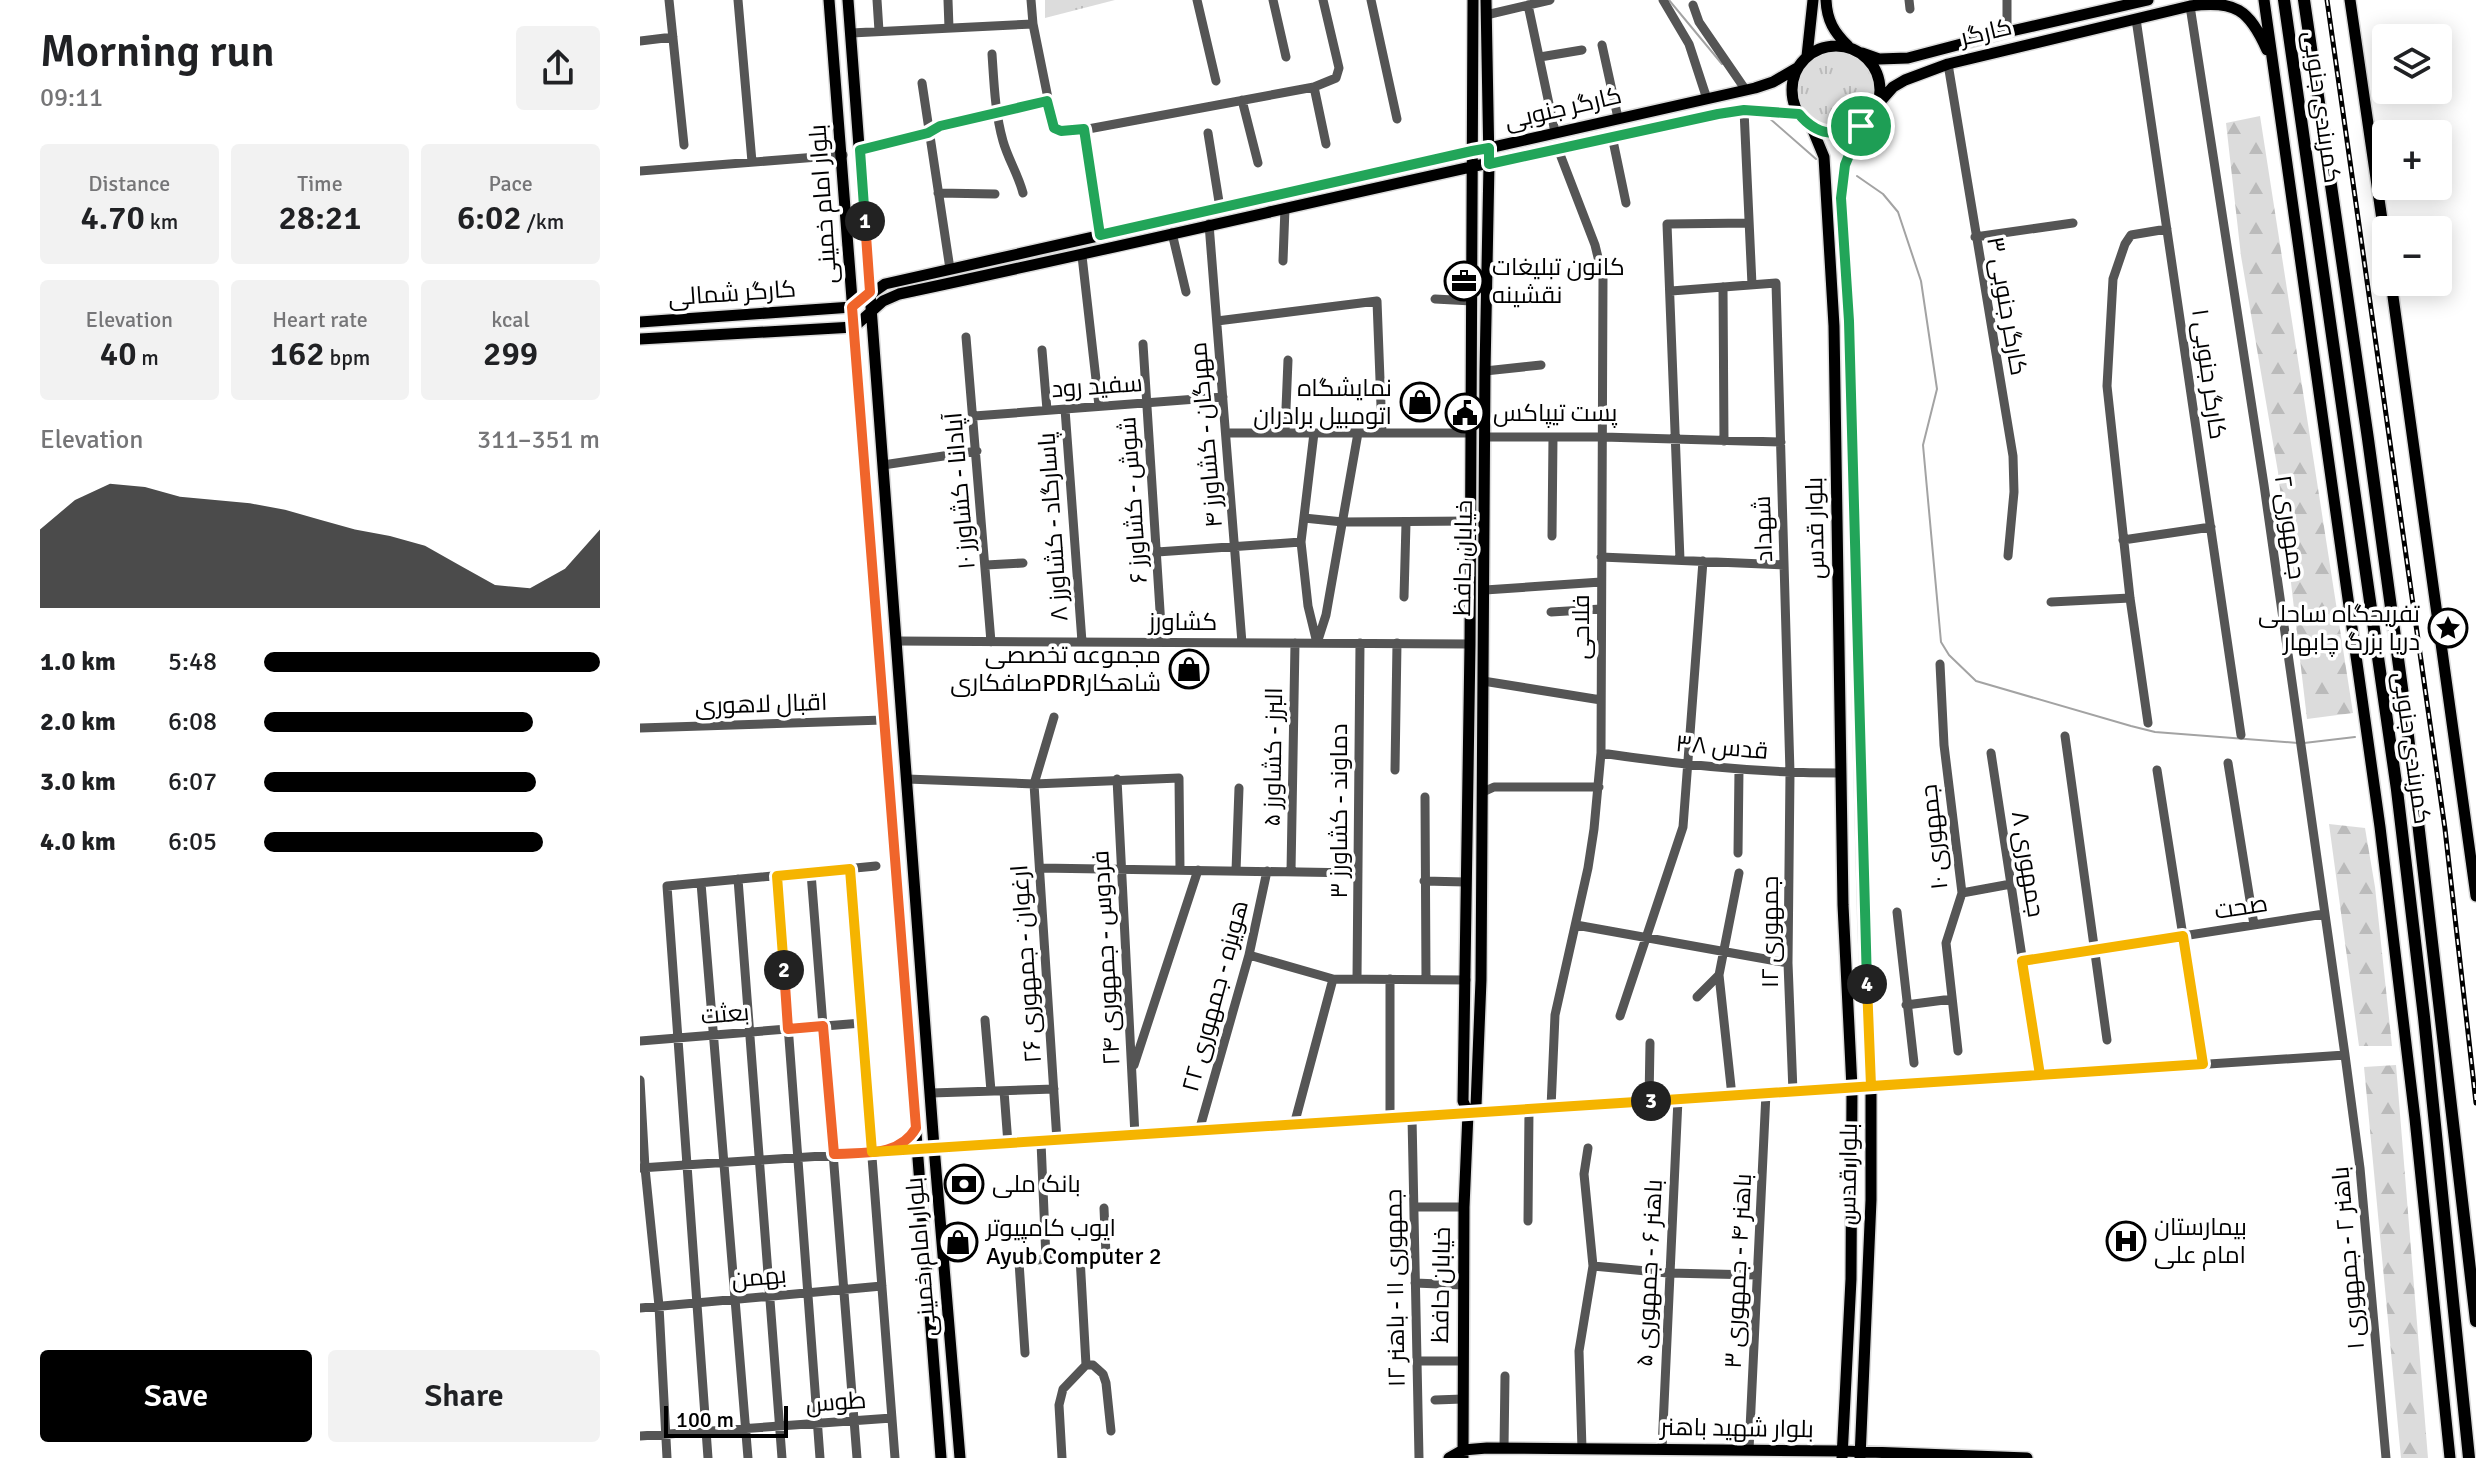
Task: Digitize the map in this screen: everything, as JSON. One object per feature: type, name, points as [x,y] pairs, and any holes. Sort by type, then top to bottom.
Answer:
[{"type":"highway","name":"کمربندی جنوبی","points":[[2284,0],[2397,790],[2424,1017],[2469,1458]]},
{"type":"highway","name":"کمربندی جنوبی","points":[[2304,0],[2405,710],[2476,1321]]},
{"type":"main road","name":"بلوار امام خمینی","points":[[829,0],[941,1458]]},
{"type":"main road","name":"بلوار امام خمینی","points":[[848,0],[960,1458]]},
{"type":"main road","name":"خیابان حافظ","points":[[1463,1454],[1464,1207],[1468,1113],[1463,1101],[1471,554],[1473,0]]},
{"type":"main road","name":"خیابان حافظ","points":[[1468,1113],[1476,1106],[1483,792],[1489,164],[1486,0]]},
{"type":"main road","points":[[1807,56],[1813,0]]},
{"type":"main road","points":[[1826,0],[1829,21],[1835,34],[1849,47]]},
{"type":"main road","name":"کارگر","points":[[1862,53],[1879,59],[1908,58],[2148,0]]},
{"type":"main road","points":[[2229,6],[2243,0]]},
{"type":"main road","points":[[2264,0],[2370,755],[2403,1018],[2447,1456]]},
{"type":"main road","points":[[2350,0],[2381,216]]},
{"type":"main road","name":"کارگر","points":[[1878,104],[1893,87],[1905,80],[1948,64],[2136,19],[2189,3],[2229,6]]},
{"type":"main road","points":[[2229,6],[2246,14],[2256,26],[2273,62]]},
{"type":"main road","points":[[1834,45],[1849,47],[1862,53],[1872,63],[1878,76],[1878,104],[1872,117],[1861,126],[1837,134],[1812,128],[1799,114],[1791,91],[1797,68],[1819,48],[1834,45]]},
{"type":"main road","name":"کارگر جنوبی","points":[[870,292],[885,284],[950,269],[1707,99],[1773,82],[1797,68]]},
{"type":"main road","name":"کارگر جنوبی","points":[[871,314],[883,301],[899,294],[1082,256],[1209,224],[1612,136],[1744,110],[1799,114]]},
{"type":"main road","name":"بلوار قدس","points":[[1861,126],[1845,165],[1841,198],[1849,321],[1871,1086],[1871,1200],[1861,1455]]},
{"type":"main road","name":"بلوار قدس","points":[[1812,128],[1824,157],[1834,326],[1843,905],[1852,1088],[1853,1200],[1843,1455]]},
{"type":"main road","points":[[1079,240],[1082,256]]},
{"type":"main road","points":[[852,307],[870,292]]},
{"type":"main road","points":[[2393,296],[2476,896]]},
{"type":"main road","name":"کارگر شمالی","points":[[640,322],[852,307]]},
{"type":"main road","points":[[776,311],[785,321],[784,326],[776,331]]},
{"type":"main road","points":[[854,327],[871,314]]},
{"type":"main road","name":"کارگر شمالی","points":[[640,339],[854,327]]},
{"type":"main road","points":[[1471,554],[1486,554]]},
{"type":"main road","points":[[1838,662],[1858,662]]},
{"type":"main road","points":[[1468,745],[1483,745]]},
{"type":"main road","points":[[895,1149],[910,1139],[916,1128]]},
{"type":"main road","points":[[895,1149],[911,1156],[919,1164]]},
{"type":"main road","points":[[1853,1200],[1871,1200]]},
{"type":"main road","name":"بلوار شهید باهنر","points":[[1449,1458],[1504,1448],[1662,1449],[1702,1454],[1749,1450],[2027,1458]]},
{"type":"street","points":[[669,0],[684,145]]},
{"type":"street","points":[[738,0],[752,162]]},
{"type":"street","points":[[877,0],[879,31]]},
{"type":"street","points":[[948,0],[949,28]]},
{"type":"street","points":[[1031,0],[1047,101],[1054,128],[1061,131],[1314,87],[1336,78],[1339,68],[1323,0]]},
{"type":"street","points":[[1197,0],[1216,81]]},
{"type":"street","points":[[1273,0],[1286,57]]},
{"type":"street","points":[[1371,0],[1397,119]]},
{"type":"street","points":[[1486,15],[1550,0]]},
{"type":"street","points":[[1663,0],[1689,44],[1707,99]]},
{"type":"street","points":[[2007,0],[2007,32]]},
{"type":"street","name":"جمهوری ۲","points":[[2189,3],[2264,485],[2345,1055]]},
{"type":"street","points":[[1528,5],[1555,132]]},
{"type":"street","points":[[1693,5],[1699,22],[1745,89]]},
{"type":"street","name":"کارگر جنوبی ۱","points":[[2136,19],[2241,735]]},
{"type":"street","points":[[851,33],[1033,24]]},
{"type":"street","points":[[640,41],[673,37]]},
{"type":"street","points":[[1602,45],[1618,118]]},
{"type":"street","points":[[1540,57],[1582,50]]},
{"type":"street","points":[[992,54],[997,111],[1008,156],[1017,171],[1023,193]]},
{"type":"street","name":"کارگر جنوبی ۳","points":[[1948,64],[2013,456],[2014,492],[2008,556]]},
{"type":"street","points":[[922,83],[950,269]]},
{"type":"street","points":[[1314,87],[1326,144]]},
{"type":"street","points":[[1242,100],[1258,163]]},
{"type":"street","points":[[860,150],[997,111],[1047,101]]},
{"type":"street","points":[[1671,291],[1752,285],[1744,110]]},
{"type":"street","points":[[1084,129],[1100,235]]},
{"type":"street","points":[[1208,133],[1220,208]]},
{"type":"street","points":[[1612,136],[1626,203]]},
{"type":"street","name":"فلاحی","points":[[1551,1108],[1555,1015],[1594,829],[1601,753],[1603,278],[1595,245],[1558,149]]},
{"type":"street","points":[[640,171],[843,155]]},
{"type":"street","points":[[938,193],[995,194]]},
{"type":"street","points":[[1283,261],[1285,208]]},
{"type":"street","points":[[1680,560],[1667,224],[1749,223]]},
{"type":"street","points":[[1975,237],[2073,223]]},
{"type":"street","name":"مهرگان - کشاورز ۴","points":[[1209,224],[1242,643]]},
{"type":"street","points":[[2148,723],[2130,598],[2107,386],[2113,279],[2125,244],[2131,235],[2167,229]]},
{"type":"street","points":[[1172,233],[1186,292]]},
{"type":"street","points":[[1082,256],[1099,406]]},
{"type":"street","name":"شهداد","points":[[1752,285],[1776,283],[1790,773]]},
{"type":"street","points":[[1723,287],[1724,441]]},
{"type":"street","points":[[1435,299],[1472,301]]},
{"type":"street","points":[[1217,321],[1377,301],[1382,432]]},
{"type":"street","name":"آپادانا - کشاورز ۱۰","points":[[966,337],[991,642]]},
{"type":"street","name":"شوش - کشاورز ۶","points":[[1143,344],[1162,642]]},
{"type":"street","points":[[1042,350],[1047,410]]},
{"type":"street","points":[[1285,433],[1288,360]]},
{"type":"street","points":[[1485,371],[1541,365]]},
{"type":"street","name":"سفید رود","points":[[974,416],[1223,397]]},
{"type":"street","name":"پاسارگاد - کشاورز ۸","points":[[1065,409],[1082,642]]},
{"type":"street","points":[[1226,433],[1471,433]]},
{"type":"street","points":[[1314,433],[1301,542],[1308,606],[1317,643]]},
{"type":"street","points":[[1317,643],[1326,615],[1358,433]]},
{"type":"street","points":[[1486,437],[1781,442]]},
{"type":"street","points":[[1552,536],[1553,437]]},
{"type":"street","points":[[883,465],[977,451]]},
{"type":"street","points":[[1304,518],[1343,522],[1471,521]]},
{"type":"street","points":[[1404,597],[1406,523]]},
{"type":"street","points":[[2123,540],[2211,527]]},
{"type":"street","points":[[1157,552],[1301,542]]},
{"type":"street","points":[[1601,557],[1784,565]]},
{"type":"street","points":[[1620,1016],[1683,827],[1703,561]]},
{"type":"street","points":[[986,565],[1023,563]]},
{"type":"street","points":[[1485,590],[1601,582]]},
{"type":"street","points":[[2051,602],[2130,598]]},
{"type":"street","points":[[1551,612],[1601,609]]},
{"type":"street","name":"کشاورز","points":[[896,641],[1470,644]]},
{"type":"street","name":"البرز - کشاورز ۵","points":[[1291,872],[1295,643]]},
{"type":"street","name":"دماوند - کشاورز ۳","points":[[1357,979],[1360,643]]},
{"type":"street","points":[[1395,770],[1397,643]]},
{"type":"street","name":"جمهوری ۱۰","points":[[1940,664],[1944,745],[1962,893],[1946,943],[1958,1051]]},
{"type":"street","points":[[1483,681],[1601,700]]},
{"type":"street","points":[[1034,784],[1054,717]]},
{"type":"street","name":"اقبال لاهوری","points":[[640,728],[883,720]]},
{"type":"street","points":[[2065,736],[2107,1040]]},
{"type":"street","name":"قدس ۳۸","points":[[1601,753],[1687,766],[1840,773]]},
{"type":"street","name":"جمهوری ۸","points":[[1991,753],[2040,1075]]},
{"type":"street","points":[[2228,763],[2254,925]]},
{"type":"street","points":[[1738,853],[1739,769]]},
{"type":"street","points":[[2157,770],[2203,1064]]},
{"type":"street","name":"جمهوری ۱۲","points":[[1790,773],[1788,963],[1793,1092]]},
{"type":"street","points":[[907,779],[1034,784],[1179,778],[1180,870]]},
{"type":"street","name":"فردوس - جمهوری ۲۴","points":[[1117,779],[1135,1136]]},
{"type":"street","name":"ارغوان - جمهوری ۲۶","points":[[1034,784],[1057,1141]]},
{"type":"street","points":[[1483,792],[1494,787],[1599,787]]},
{"type":"street","points":[[1236,871],[1239,788]]},
{"type":"street","points":[[1425,797],[1426,979]]},
{"type":"street","points":[[708,1458],[667,886],[876,866]]},
{"type":"street","points":[[1040,868],[1358,873]]},
{"type":"street","points":[[850,869],[895,1458]]},
{"type":"street","points":[[1132,1072],[1198,870]]},
{"type":"street","name":"هویزه - جمهوری ۲۲","points":[[1199,1131],[1249,955],[1267,871]]},
{"type":"street","points":[[811,873],[857,1458]]},
{"type":"street","points":[[1732,1096],[1719,975],[1739,873]]},
{"type":"street","points":[[777,876],[820,1458]]},
{"type":"street","points":[[738,879],[782,1458]]},
{"type":"street","points":[[1424,881],[1466,882]]},
{"type":"street","points":[[701,883],[748,1458]]},
{"type":"street","points":[[1962,893],[2011,884]]},
{"type":"street","points":[[1897,912],[1914,1063]]},
{"type":"street","name":"صحت","points":[[2022,961],[2324,914]]},
{"type":"street","points":[[1576,925],[1788,963]]},
{"type":"street","points":[[1249,955],[1333,979],[1466,980]]},
{"type":"street","points":[[1697,997],[1719,975]]},
{"type":"street","points":[[1294,1125],[1333,979]]},
{"type":"street","points":[[1390,979],[1390,1118]]},
{"type":"street","points":[[1906,1005],[1952,999]]},
{"type":"street","points":[[985,1020],[991,1091]]},
{"type":"street","name":"بعثت","points":[[640,1041],[862,1023]]},
{"type":"street","points":[[1649,1101],[1650,1043]]},
{"type":"street","points":[[642,1168],[2345,1055]]},
{"type":"street","name":"باهنر ۲ - جمهوری ۱","points":[[2345,1055],[2360,1168],[2386,1458]]},
{"type":"street","points":[[640,1080],[642,1168],[659,1306],[667,1458]]},
{"type":"street","points":[[931,1093],[1054,1089]]},
{"type":"street","points":[[1004,1091],[1008,1144]]},
{"type":"street","name":"باهنر ۴ - جمهوری ۳","points":[[1749,1450],[1766,1093]]},
{"type":"street","name":"باهنر ۶ - جمهوری ۵","points":[[1662,1449],[1678,1099]]},
{"type":"street","points":[[1528,1221],[1529,1109]]},
{"type":"street","name":"جمهوری ۱۱ - باهنر ۱۲","points":[[1412,1117],[1419,1458]]},
{"type":"street","points":[[1041,1142],[1046,1259]]},
{"type":"street","points":[[1582,1449],[1579,1351],[1593,1266],[1584,1174],[1588,1148]]},
{"type":"street","points":[[1414,1207],[1464,1207]]},
{"type":"street","points":[[1025,1353],[1019,1262],[1106,1255],[1104,1208]]},
{"type":"street","points":[[1080,1257],[1086,1365]]},
{"type":"street","points":[[1593,1266],[1668,1273],[1757,1275]]},
{"type":"street","points":[[1415,1283],[1463,1285]]},
{"type":"street","name":"بهمن","points":[[640,1308],[882,1286]]},
{"type":"street","points":[[1417,1361],[1463,1361]]},
{"type":"street","points":[[1062,1458],[1059,1405],[1063,1389],[1086,1365],[1093,1365],[1103,1374],[1111,1431]]},
{"type":"street","points":[[1504,1448],[1505,1376]]},
{"type":"street","points":[[1435,1400],[1463,1399]]},
{"type":"street","name":"طوس","points":[[640,1436],[892,1418]]},
{"type":"green space","points":[[1045,0],[1115,0],[1045,18]]},
{"type":"green space","points":[[1836,52],[1851,55],[1863,63],[1871,75],[1874,90],[1871,105],[1863,117],[1851,125],[1836,128],[1821,125],[1809,117],[1801,105],[1798,90],[1801,75],[1809,63],[1821,55]]},
{"type":"green space","points":[[2260,116],[2353,713],[2307,719],[2278,472],[2241,256],[2226,123]]},
{"type":"green space","points":[[2329,824],[2365,828],[2375,887],[2392,1046],[2359,1046]]},
{"type":"green space","points":[[2396,1065],[2428,1458],[2401,1458],[2364,1067]]},
{"type":"waterway","points":[[1669,0],[1722,64]]},
{"type":"waterway","points":[[1768,117],[1816,159]]},
{"type":"waterway","points":[[1857,176],[1883,194],[1898,212],[1921,281],[1937,389],[1923,445],[1941,642],[1949,655],[1976,681],[2131,726],[2155,732],[2298,743]]},
{"type":"waterway","points":[[2304,743],[2355,737]]},
{"type":"railway","points":[[2327,0],[2445,829],[2476,1103]]},
{"type":"place","name":"کانون تبلیغات نقشینه","points":[[1464,281]]},
{"type":"place","name":"نمایشگاه اتومبیل برادران","points":[[1420,402]]},
{"type":"place","name":"پست تیپاکس","points":[[1465,413]]},
{"type":"place","name":"تفریحگاه ساحلی دریا بزرگ چابهار","points":[[2448,628]]},
{"type":"place","name":"مجموعه تخصصی صافکاریPDRشاهکار","points":[[1189,669]]},
{"type":"place","name":"بانک ملی","points":[[964,1184]]},
{"type":"place","name":"بیمارستان امام علی","points":[[2126,1241]]},
{"type":"place","name":"ایوب کامپیوتر Ayub Computer 2","points":[[958,1242]]},
{"type":"route","points":[[1861,126],[1845,165],[1841,198],[1849,321],[1871,1086],[2040,1075],[2022,961],[2183,936],[2203,1064],[1135,1136],[895,1149],[872,1152],[850,869],[777,876],[788,1029],[823,1026],[834,1154],[872,1152],[895,1149],[910,1139],[916,1128],[852,307],[870,292],[860,150],[997,111],[1047,101],[1054,128],[1072,132],[1084,129],[1100,235],[1472,151],[1489,148],[1489,164],[1744,110],[1799,114],[1812,128],[1824,133],[1850,132],[1861,126]]}]
